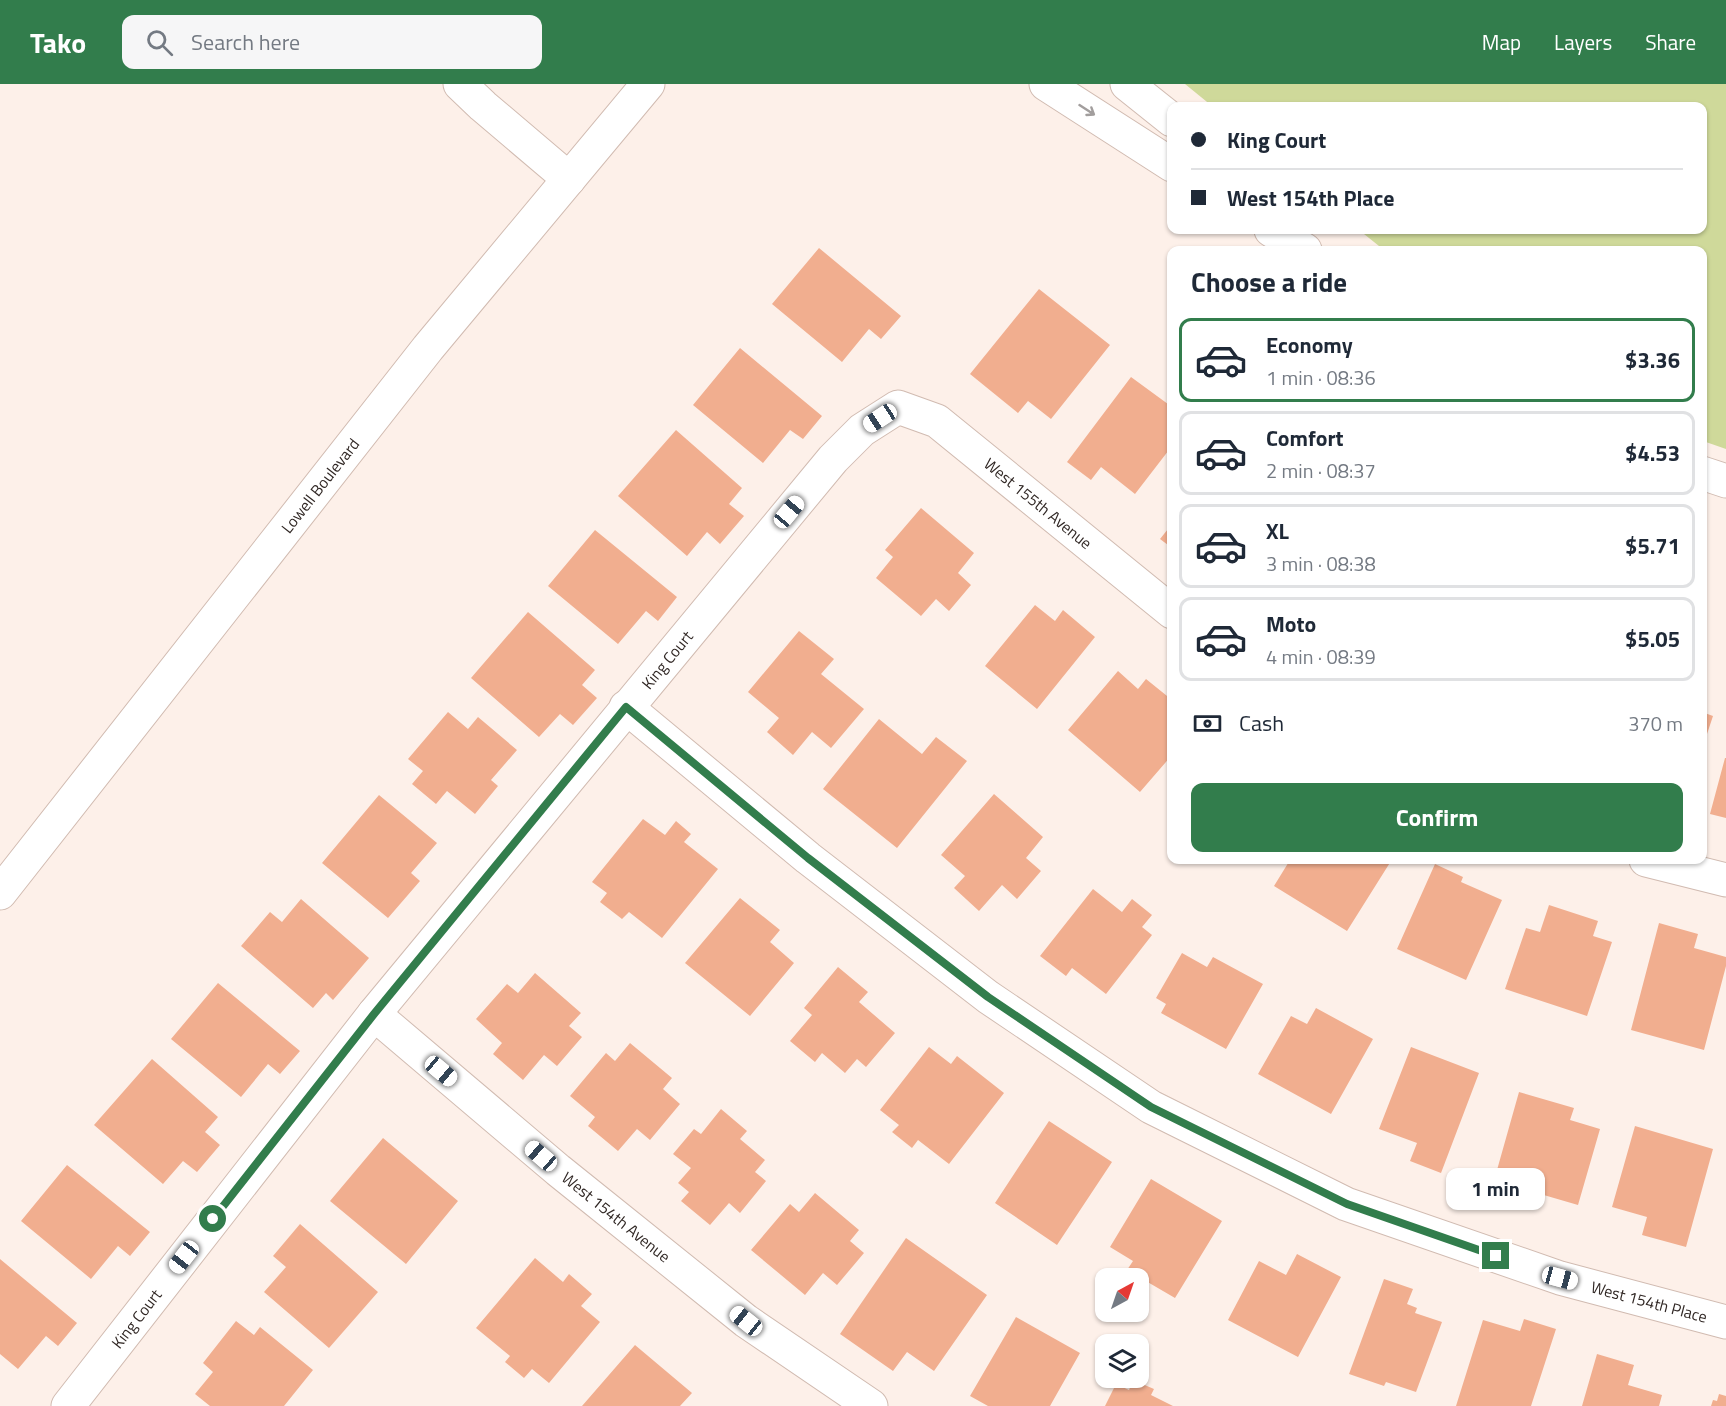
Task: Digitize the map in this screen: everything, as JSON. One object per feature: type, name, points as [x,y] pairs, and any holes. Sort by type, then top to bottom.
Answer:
[{"type":"street","points":[[460,84],[491,114],[569,179]]},
{"type":"street","name":"Lowell Boulevard","points":[[0,893],[421,357],[648,84]]},
{"type":"street","points":[[1046,84],[1167,162]]},
{"type":"street","points":[[1127,84],[1167,116]]},
{"type":"street","points":[[1278,234],[1298,246]]},
{"type":"street","points":[[1310,234],[1326,246]]},
{"type":"street","name":"West 155th Avenue","points":[[898,407],[937,421],[1167,608]]},
{"type":"street","name":"King Court","points":[[68,1406],[374,1014],[626,707],[833,459],[862,430],[898,407]]},
{"type":"street","points":[[1707,475],[1726,482]]},
{"type":"street","name":"West 154th Place","points":[[626,707],[808,858],[988,997],[1151,1107],[1347,1204],[1560,1278],[1726,1322]]},
{"type":"street","points":[[1662,864],[1726,880]]},
{"type":"street","name":"West 154th Avenue","points":[[374,1014],[558,1170],[746,1321],[871,1406]]},
{"type":"green space","points":[[1185,84],[1726,84],[1726,449],[1707,442],[1707,246],[1379,246],[1364,234],[1707,234],[1707,102],[1207,102]]},
{"type":"building","points":[[819,248],[901,316],[881,339],[869,329],[842,362],[772,304]]},
{"type":"building","points":[[1039,289],[1110,345],[1051,419],[1028,401],[1018,413],[970,374]]},
{"type":"building","points":[[740,348],[822,416],[803,439],[790,430],[763,463],[693,405]]},
{"type":"building","points":[[1131,377],[1167,403],[1167,452],[1135,494],[1101,467],[1091,480],[1067,462]]},
{"type":"building","points":[[676,430],[742,488],[729,504],[744,516],[720,544],[707,532],[687,556],[618,496]]},
{"type":"building","points":[[921,508],[974,553],[958,573],[971,585],[949,611],[936,599],[921,616],[876,578],[893,557],[885,550]]},
{"type":"building","points":[[595,530],[677,597],[658,621],[646,611],[618,644],[548,586]]},
{"type":"building","points":[[1167,530],[1167,544],[1160,539]]},
{"type":"building","points":[[1035,605],[1055,621],[1063,610],[1095,637],[1037,709],[985,666]]},
{"type":"building","points":[[528,612],[595,670],[582,685],[597,698],[573,725],[560,714],[539,737],[471,678]]},
{"type":"building","points":[[799,631],[834,659],[821,674],[864,709],[831,748],[812,732],[793,755],[767,732],[779,718],[748,692]]},
{"type":"building","points":[[1118,671],[1138,689],[1146,679],[1167,696],[1167,761],[1140,792],[1068,730]]},
{"type":"building","points":[[448,712],[468,729],[478,717],[517,750],[491,780],[498,786],[475,814],[447,791],[436,804],[412,784],[423,771],[408,759]]},
{"type":"building","points":[[1707,714],[1713,716],[1707,734]]},
{"type":"building","points":[[879,719],[922,754],[936,737],[967,761],[897,848],[823,789]]},
{"type":"building","points":[[1726,758],[1726,818],[1710,814]]},
{"type":"building","points":[[994,794],[1043,837],[1026,858],[1041,871],[1017,899],[1002,885],[979,911],[954,888],[965,876],[941,855]]},
{"type":"building","points":[[379,795],[437,843],[411,873],[420,881],[388,918],[322,863]]},
{"type":"building","points":[[643,819],[665,835],[676,821],[691,834],[684,842],[718,869],[662,938],[629,912],[622,919],[600,902],[607,893],[592,882]]},
{"type":"building","points":[[1288,864],[1389,864],[1347,931],[1274,886]]},
{"type":"building","points":[[1435,864],[1463,877],[1461,882],[1502,900],[1466,980],[1397,949]]},
{"type":"building","points":[[1093,889],[1122,912],[1132,899],[1152,915],[1142,927],[1152,935],[1106,994],[1072,968],[1066,976],[1040,956]]},
{"type":"building","points":[[740,898],[780,930],[770,942],[794,963],[750,1016],[685,963]]},
{"type":"building","points":[[301,899],[369,958],[333,1000],[326,993],[313,1008],[241,946],[270,912],[282,922]]},
{"type":"building","points":[[1549,905],[1598,921],[1593,936],[1612,942],[1587,1016],[1505,989],[1526,928],[1540,932]]},
{"type":"building","points":[[1659,923],[1698,934],[1694,948],[1726,957],[1726,966],[1704,1050],[1631,1030]]},
{"type":"building","points":[[1182,953],[1207,967],[1213,957],[1263,984],[1226,1049],[1161,1013],[1166,1004],[1156,998]]},
{"type":"building","points":[[838,967],[868,992],[859,1002],[895,1033],[866,1067],[857,1059],[845,1073],[822,1053],[815,1062],[790,1041],[812,1015],[804,1008]]},
{"type":"building","points":[[535,973],[581,1013],[569,1026],[582,1037],[557,1066],[544,1055],[523,1080],[493,1054],[502,1043],[476,1019],[507,984],[518,993]]},
{"type":"building","points":[[218,983],[300,1051],[280,1074],[268,1064],[241,1097],[171,1039]]},
{"type":"building","points":[[1316,1008],[1373,1039],[1331,1114],[1258,1074],[1291,1016],[1307,1024]]},
{"type":"building","points":[[630,1043],[672,1078],[663,1089],[680,1104],[650,1140],[637,1129],[618,1151],[588,1126],[595,1117],[570,1096],[606,1053],[615,1061]]},
{"type":"building","points":[[929,1047],[951,1064],[957,1056],[1004,1093],[949,1164],[918,1140],[912,1148],[892,1132],[899,1125],[880,1110]]},
{"type":"building","points":[[1411,1047],[1479,1073],[1441,1173],[1410,1161],[1417,1143],[1379,1129]]},
{"type":"building","points":[[152,1059],[218,1117],[205,1132],[220,1145],[197,1172],[183,1161],[163,1184],[94,1125]]},
{"type":"building","points":[[1519,1092],[1574,1108],[1570,1120],[1600,1129],[1578,1205],[1516,1187],[1519,1176],[1497,1170]]},
{"type":"building","points":[[721,1109],[747,1131],[740,1139],[765,1160],[755,1172],[766,1181],[740,1213],[729,1203],[710,1225],[681,1201],[689,1192],[678,1183],[691,1168],[673,1154],[694,1129],[701,1134]]},
{"type":"building","points":[[1049,1121],[1112,1162],[1057,1245],[995,1203]]},
{"type":"building","points":[[1635,1126],[1713,1149],[1686,1247],[1642,1235],[1647,1217],[1612,1207]]},
{"type":"building","points":[[383,1138],[458,1201],[406,1264],[330,1201]]},
{"type":"building","points":[[67,1165],[150,1232],[130,1256],[118,1246],[91,1279],[21,1221]]},
{"type":"building","points":[[1151,1179],[1222,1221],[1175,1298],[1149,1283],[1149,1268],[1128,1268],[1133,1261],[1110,1247]]},
{"type":"building","points":[[815,1193],[859,1230],[850,1241],[864,1253],[837,1285],[823,1273],[805,1295],[751,1250],[790,1204],[799,1212]]},
{"type":"building","points":[[300,1224],[378,1292],[329,1348],[264,1292],[286,1267],[273,1256]]},
{"type":"building","points":[[906,1238],[987,1295],[934,1371],[907,1352],[893,1371],[840,1334]]},
{"type":"building","points":[[1297,1254],[1341,1277],[1298,1357],[1228,1320],[1259,1261],[1286,1275]]},
{"type":"building","points":[[535,1258],[563,1282],[569,1274],[592,1294],[581,1306],[600,1322],[549,1383],[532,1369],[524,1378],[505,1362],[510,1356],[476,1328]]},
{"type":"building","points":[[0,1259],[77,1323],[58,1346],[46,1336],[18,1369],[0,1354]]},
{"type":"building","points":[[1384,1279],[1413,1289],[1407,1304],[1417,1308],[1415,1313],[1442,1322],[1416,1392],[1386,1382],[1384,1386],[1349,1374]]},
{"type":"building","points":[[1016,1317],[1080,1353],[1050,1406],[988,1406],[970,1396]]},
{"type":"building","points":[[1524,1319],[1556,1329],[1531,1406],[1456,1406],[1483,1320],[1520,1331]]},
{"type":"building","points":[[236,1321],[254,1335],[260,1327],[313,1370],[284,1406],[210,1406],[195,1394],[213,1372],[203,1363]]},
{"type":"building","points":[[635,1345],[692,1393],[680,1406],[582,1406]]},
{"type":"building","points":[[1597,1354],[1634,1365],[1628,1385],[1662,1395],[1659,1406],[1582,1406]]},
{"type":"building","points":[[1149,1387],[1154,1389],[1151,1395],[1173,1406],[1105,1406],[1114,1388],[1129,1390],[1130,1388]]},
{"type":"building","points":[[1719,1394],[1726,1396],[1726,1406],[1711,1406],[1713,1400],[1717,1401]]},
{"type":"route","points":[[213,1219],[374,1014],[626,707],[808,858],[988,997],[1151,1107],[1347,1204],[1496,1256]]}]
